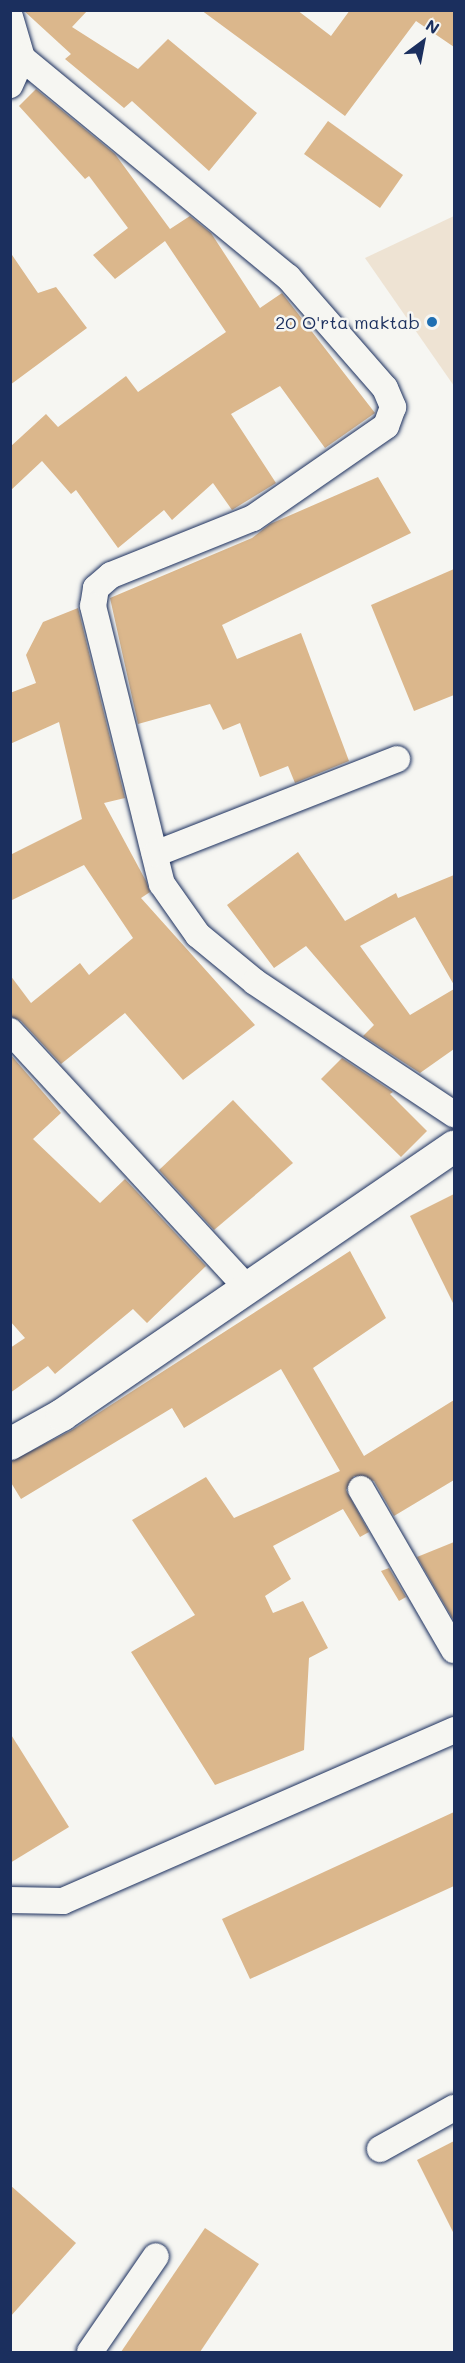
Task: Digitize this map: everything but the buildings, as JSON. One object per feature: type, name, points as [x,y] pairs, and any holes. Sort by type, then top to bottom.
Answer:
[{"type":"street","points":[[10,17],[22,58],[288,277],[386,388],[393,407],[386,426],[252,519],[111,575],[96,588],[93,606],[162,884],[198,935],[255,982],[454,1114]]},
{"type":"street","points":[[10,85],[22,58]]},
{"type":"street","points":[[155,854],[397,759]]},
{"type":"street","points":[[10,1031],[247,1288]]},
{"type":"street","points":[[10,1444],[62,1414],[454,1147]]},
{"type":"street","points":[[362,1489],[454,1650]]},
{"type":"street","points":[[10,1900],[63,1901],[454,1730]]},
{"type":"street","points":[[380,2149],[454,2108]]},
{"type":"street","points":[[90,2352],[156,2256]]},
{"type":"shaded area","name":"20 O'rta maktab","points":[[454,216],[454,386],[365,258]]},
{"type":"place","name":"20 O'rta maktab","points":[[432,322]]}]
